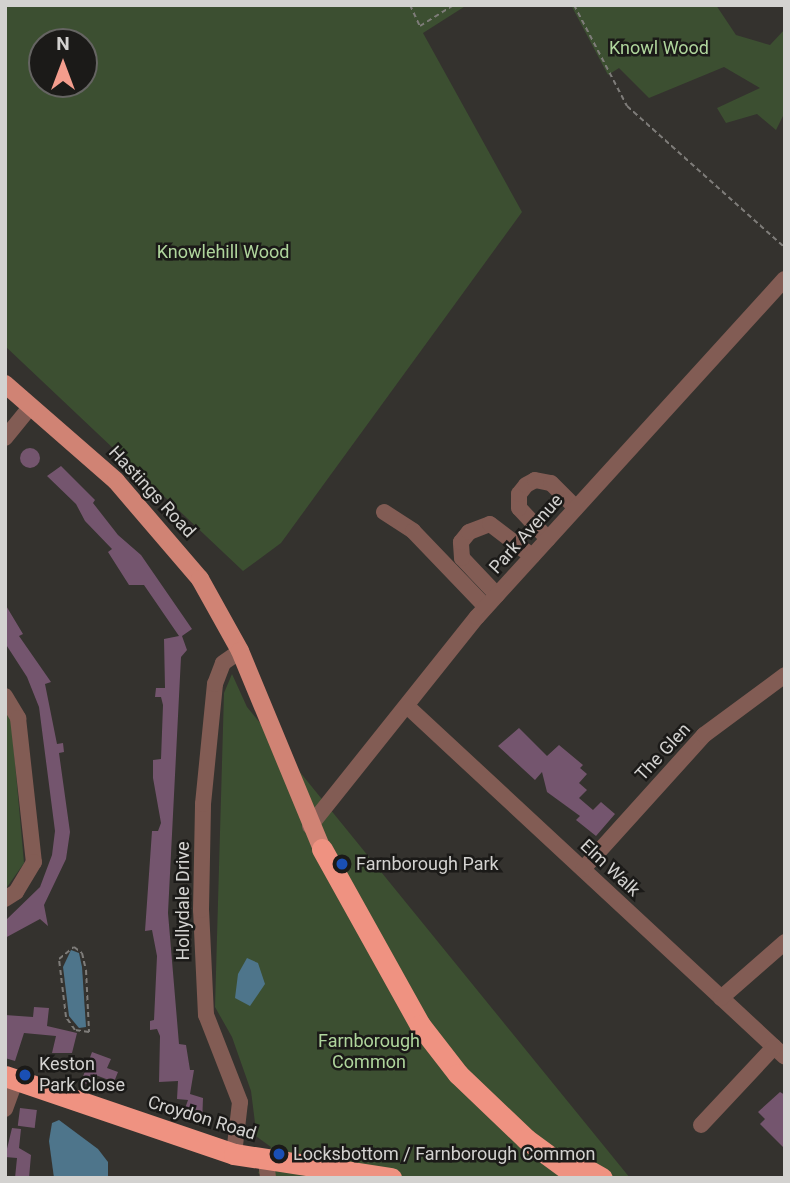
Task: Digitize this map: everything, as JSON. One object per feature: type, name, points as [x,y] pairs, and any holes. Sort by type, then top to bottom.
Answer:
[{"type":"highway","points":[[322,849],[420,1026],[458,1074],[499,1115],[575,1174]]},
{"type":"highway","name":"Croydon Road","points":[[11,1077],[234,1154],[267,1169],[391,1178]]},
{"type":"highway","points":[[499,1115],[575,1174]]},
{"type":"main road","name":"Hastings Road","points":[[5,384],[116,481],[176,547],[217,607],[240,651]]},
{"type":"main road","points":[[240,651],[310,826],[322,849]]},
{"type":"street","name":"Park Avenue","points":[[310,826],[491,601],[785,279]]},
{"type":"street","points":[[5,438],[32,406]]},
{"type":"street","points":[[548,539],[519,508],[519,494],[526,485],[536,480],[551,483],[576,508]]},
{"type":"street","points":[[384,512],[413,531],[491,601]]},
{"type":"street","points":[[491,601],[462,558],[461,542],[469,531],[490,524],[532,556]]},
{"type":"street","name":"Hollydale Drive","points":[[234,1154],[240,1102],[206,1015],[201,910],[204,780],[215,684],[223,663],[240,651]]},
{"type":"street","name":"The Glen","points":[[583,869],[704,735],[785,676]]},
{"type":"street","points":[[5,696],[18,718],[34,862],[16,892],[5,899]]},
{"type":"street","name":"Elm Walk","points":[[408,707],[779,1052]]},
{"type":"street","points":[[721,998],[785,942]]},
{"type":"street","points":[[701,1125],[779,1052]]},
{"type":"street","points":[[5,1109],[11,1077]]},
{"type":"path","points":[[410,5],[420,26],[453,5]]},
{"type":"path","points":[[574,5],[627,106],[785,248]]},
{"type":"path","points":[[74,947],[82,953],[89,1032],[75,1030],[66,1017],[59,959],[65,950],[74,947]]},
{"type":"green space","name":"Knowlehill Wood","points":[[5,5],[467,5],[423,33],[522,212],[281,543],[243,571],[5,346]]},
{"type":"green space","name":"Knowl Wood","points":[[571,5],[716,5],[736,35],[770,45],[785,29],[785,112],[776,130],[757,114],[726,123],[717,108],[760,88],[724,67],[649,98],[619,68],[608,75]]},
{"type":"green space","name":"Farnborough Common","points":[[232,674],[247,707],[630,1178],[265,1178],[258,1173],[271,1147],[250,1132],[255,1123],[251,1091],[232,1037],[215,1007],[224,693]]},
{"type":"green space","points":[[5,708],[11,718],[24,863],[5,890]]},
{"type":"water","points":[[71,950],[79,953],[82,967],[86,1027],[79,1028],[69,1016],[63,967]]},
{"type":"water","points":[[247,958],[258,963],[265,984],[250,1006],[235,998],[238,974]]},
{"type":"water","points":[[59,1120],[98,1149],[108,1162],[108,1178],[54,1178],[49,1141],[52,1123]]},
{"type":"building","points":[[26,448],[34,448],[40,458],[34,468],[26,468],[20,462],[20,454]]},
{"type":"building","points":[[61,466],[95,500],[93,503],[118,535],[141,555],[192,629],[182,636],[187,650],[181,657],[168,913],[179,1044],[186,1045],[190,1070],[194,1070],[190,1094],[203,1098],[202,1125],[183,1114],[188,1100],[177,1099],[178,1081],[159,1082],[160,1036],[157,1029],[150,1030],[150,1021],[154,1020],[157,956],[152,930],[145,931],[152,831],[158,831],[161,823],[153,778],[153,760],[161,759],[163,705],[161,697],[155,697],[156,688],[165,688],[164,639],[179,636],[144,585],[129,585],[108,552],[112,549],[85,521],[76,504],[47,476]]},
{"type":"building","points":[[5,604],[23,634],[19,636],[51,682],[45,684],[57,744],[63,743],[64,752],[59,753],[70,832],[66,859],[44,905],[48,926],[40,919],[5,938],[5,921],[40,887],[52,855],[55,831],[39,707],[27,677],[5,643]]},
{"type":"building","points":[[519,728],[547,756],[559,745],[583,765],[580,768],[587,774],[579,783],[587,790],[579,798],[593,810],[601,802],[615,814],[596,836],[576,820],[580,816],[547,792],[542,772],[535,780],[498,746]]},
{"type":"building","points":[[34,1007],[49,1008],[47,1026],[77,1033],[72,1053],[52,1053],[56,1036],[24,1033],[15,1061],[5,1058],[5,1015],[33,1017]]},
{"type":"building","points":[[92,1052],[111,1059],[107,1068],[118,1072],[114,1082],[93,1074],[90,1085],[81,1082]]},
{"type":"building","points":[[780,1092],[785,1095],[785,1149],[760,1124],[765,1119],[758,1112]]},
{"type":"building","points":[[20,1108],[37,1110],[35,1128],[18,1126]]},
{"type":"building","points":[[12,1128],[21,1129],[19,1148],[31,1155],[29,1178],[15,1178],[17,1158],[5,1157]]},
{"type":"place","name":"Farnborough Park","points":[[342,864]]},
{"type":"place","name":"Keston Park Close","points":[[25,1075]]},
{"type":"place","name":"Locksbottom / Farnborough Common","points":[[279,1154]]}]
